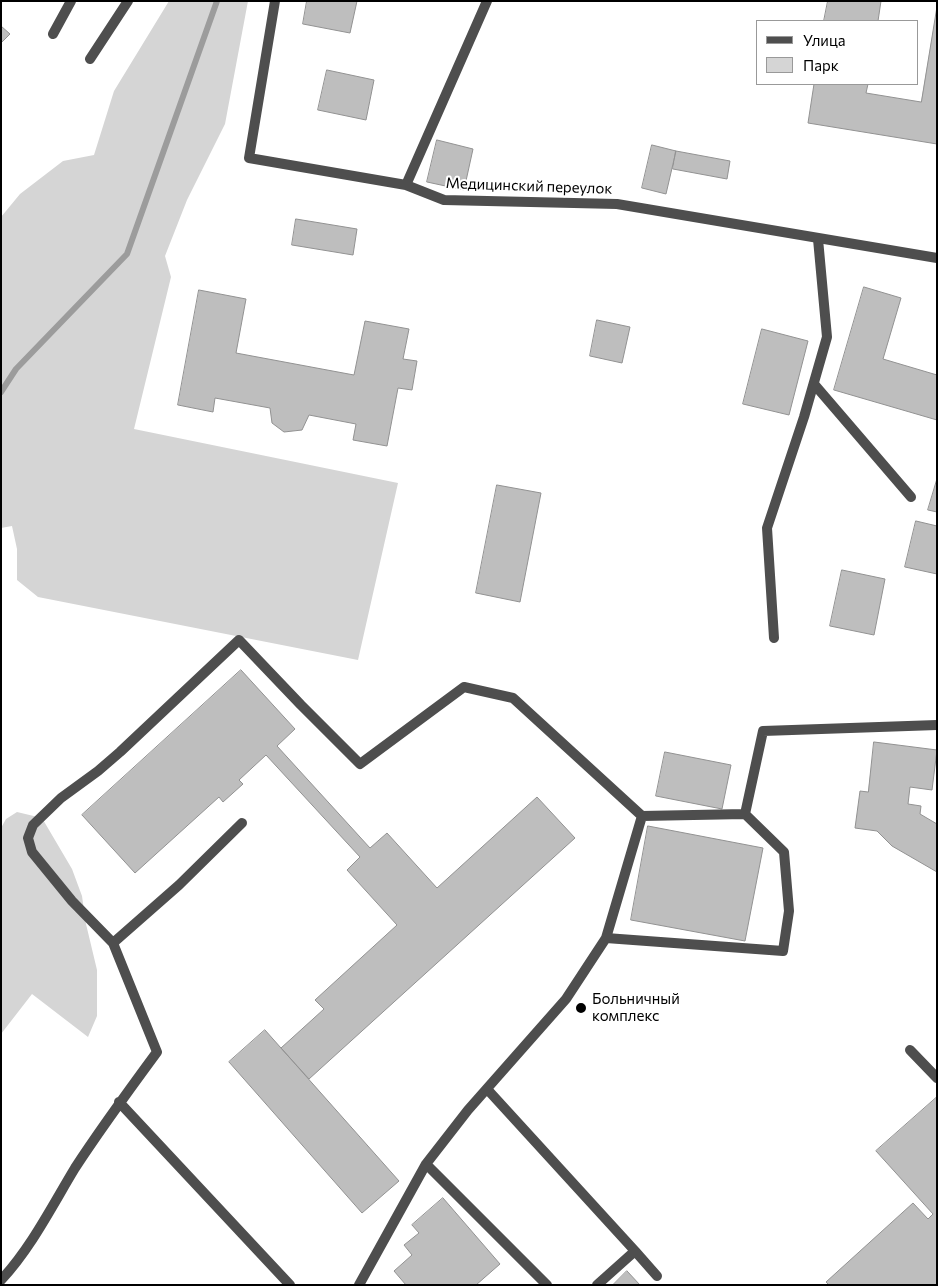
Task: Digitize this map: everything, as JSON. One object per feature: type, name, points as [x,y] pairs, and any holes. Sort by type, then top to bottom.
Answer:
[{"type":"street","points":[[53,34],[71,1]]},
{"type":"street","points":[[90,59],[128,1]]},
{"type":"street","name":"Медицинский переулок","points":[[275,1],[249,158],[406,186],[444,200],[617,204],[937,258]]},
{"type":"street","points":[[406,186],[487,1]]},
{"type":"street","points":[[774,638],[767,528],[814,384],[827,337],[818,239]]},
{"type":"street","points":[[814,384],[911,497]]},
{"type":"street","points":[[1,1280],[16,1265],[119,1102],[158,1052],[113,943],[72,902],[32,852],[28,838],[33,825],[61,798],[120,752],[239,640],[360,764],[464,687],[513,698],[642,816],[745,814],[784,852],[789,911],[783,951],[606,938]]},
{"type":"street","points":[[745,814],[763,731],[937,725]]},
{"type":"street","points":[[359,1285],[426,1164],[487,1089],[566,999],[606,938],[642,816]]},
{"type":"street","points":[[113,943],[179,885],[242,823]]},
{"type":"street","points":[[910,1050],[937,1078]]},
{"type":"street","points":[[487,1089],[657,1276]]},
{"type":"street","points":[[119,1102],[290,1285]]},
{"type":"street","points":[[426,1164],[547,1285]]},
{"type":"street","points":[[597,1285],[635,1251]]},
{"type":"green space","points":[[169,1],[248,1],[225,124],[187,200],[165,256],[171,277],[134,429],[398,483],[358,660],[38,597],[17,580],[17,549],[12,526],[1,528],[1,217],[20,194],[63,161],[94,155],[114,91]]},
{"type":"green space","points":[[17,812],[42,818],[72,869],[82,896],[86,924],[97,970],[97,1016],[88,1037],[32,994],[1,1034],[1,828],[6,819]]},
{"type":"building","points":[[307,1],[357,1],[350,33],[303,24]]},
{"type":"building","points":[[828,1],[881,1],[878,20],[824,20]]},
{"type":"building","points":[[937,7],[937,144],[808,123],[814,85],[868,85],[866,93],[921,102]]},
{"type":"building","points":[[1,26],[10,34],[1,43]]},
{"type":"building","points":[[327,70],[374,80],[366,120],[318,110]]},
{"type":"building","points":[[437,140],[473,149],[464,190],[427,182]]},
{"type":"building","points":[[652,145],[676,151],[666,194],[642,188]]},
{"type":"building","points":[[676,151],[730,161],[727,179],[673,169]]},
{"type":"building","points":[[296,219],[357,229],[353,255],[292,245]]},
{"type":"building","points":[[864,287],[901,298],[883,359],[937,375],[937,420],[834,390]]},
{"type":"building","points":[[199,290],[246,299],[236,353],[354,375],[365,321],[409,329],[403,359],[417,361],[412,390],[398,388],[387,446],[353,440],[356,424],[309,415],[302,430],[284,432],[272,423],[270,408],[215,398],[213,412],[178,405]]},
{"type":"building","points":[[597,320],[630,327],[622,363],[590,356]]},
{"type":"building","points":[[762,329],[808,341],[789,415],[743,404]]},
{"type":"building","points":[[937,479],[937,512],[928,510]]},
{"type":"building","points":[[497,485],[541,493],[520,602],[476,593]]},
{"type":"building","points":[[916,521],[937,526],[937,574],[905,567]]},
{"type":"building","points":[[842,570],[885,579],[874,635],[830,626]]},
{"type":"building","points":[[241,670],[295,729],[277,746],[370,848],[387,833],[437,888],[537,797],[575,838],[309,1079],[281,1048],[324,1009],[315,1000],[397,925],[347,870],[360,857],[266,755],[239,780],[243,784],[223,802],[219,797],[135,873],[82,815]]},
{"type":"building","points":[[874,742],[937,750],[932,790],[910,787],[908,804],[921,806],[920,814],[937,824],[937,872],[892,846],[877,831],[855,828],[860,791],[868,792]]},
{"type":"building","points":[[665,752],[731,765],[722,809],[656,796]]},
{"type":"building","points":[[648,826],[763,848],[745,941],[631,920]]},
{"type":"building","points":[[265,1030],[399,1181],[362,1213],[229,1062]]},
{"type":"building","points":[[937,1097],[937,1285],[829,1285],[826,1282],[913,1203],[928,1219],[933,1214],[876,1151]]},
{"type":"building","points":[[443,1198],[500,1264],[476,1285],[406,1285],[394,1271],[412,1255],[404,1245],[419,1233],[412,1225]]},
{"type":"building","points":[[627,1271],[640,1285],[613,1285]]},
{"type":"waterway","points":[[1,392],[16,369],[127,254],[217,1]]},
{"type":"place","name":"Больничный комплекс","points":[[581,1008]]}]
